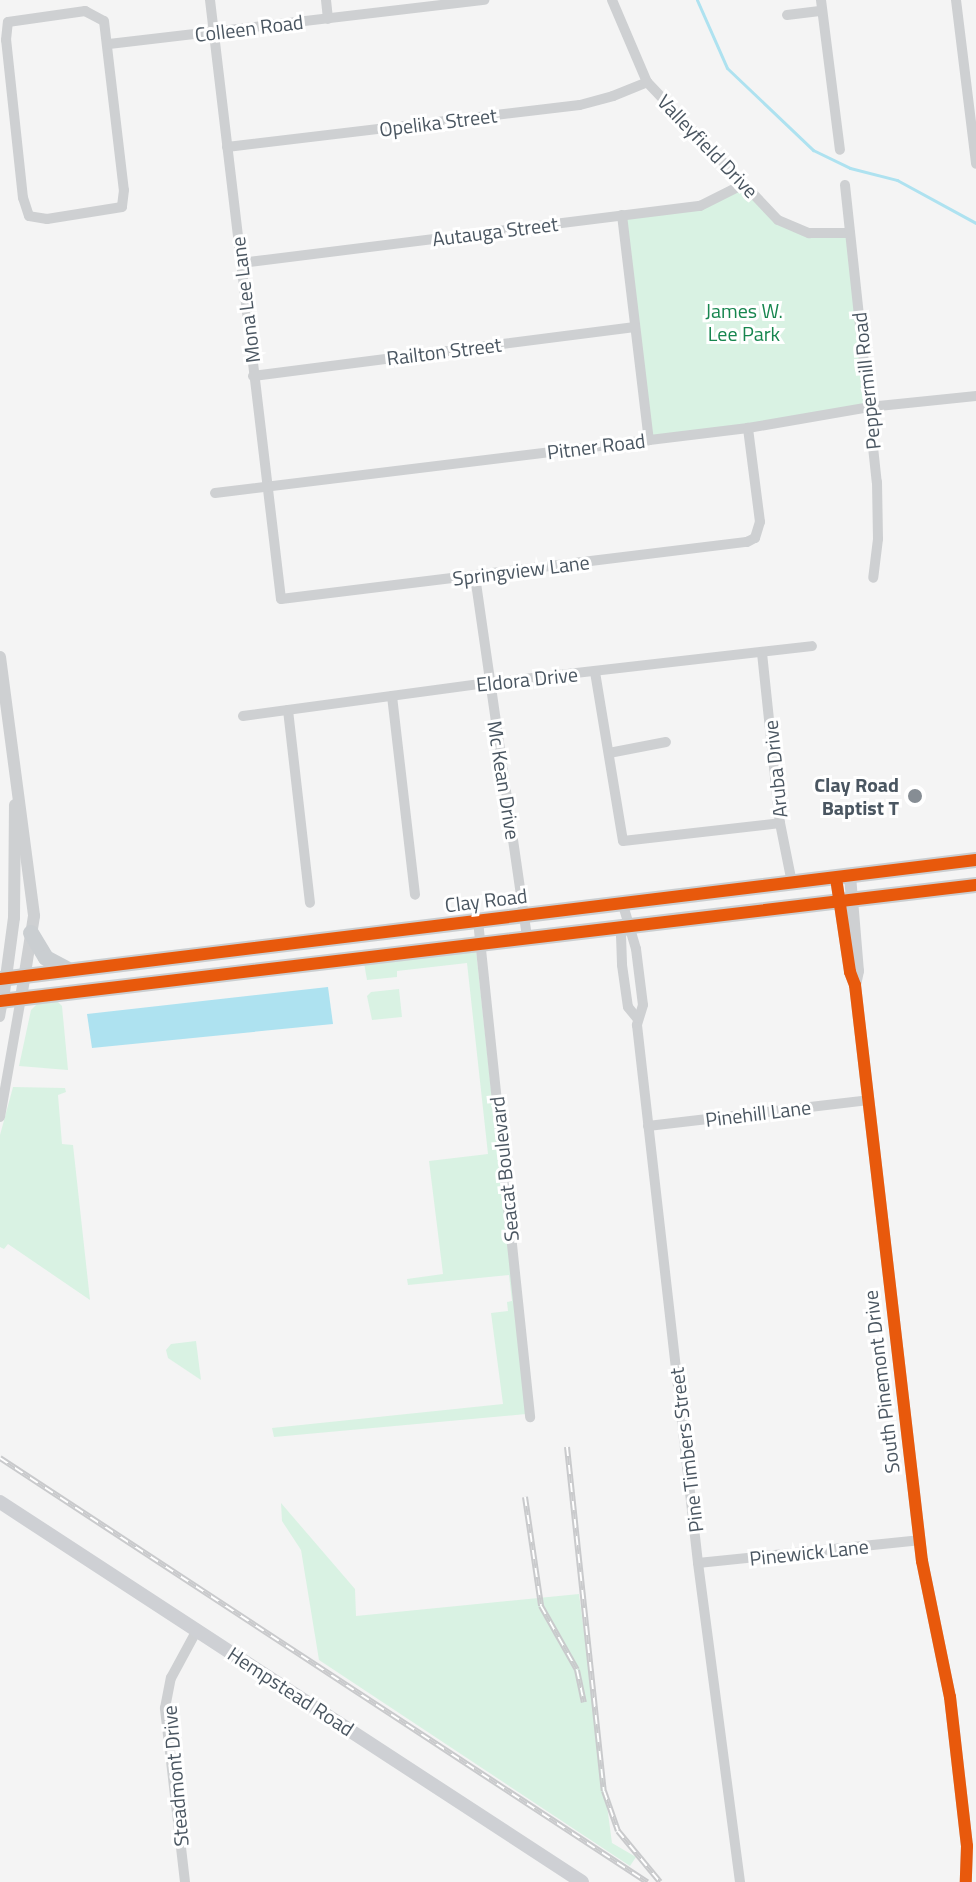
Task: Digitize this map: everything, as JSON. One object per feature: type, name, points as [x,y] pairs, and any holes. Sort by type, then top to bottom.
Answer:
[{"type":"main road","name":"Clay Road","points":[[3,978],[976,860]]},
{"type":"main road","name":"Clay Road","points":[[2,1000],[976,885]]},
{"type":"main road","points":[[31,933],[46,958],[73,970]]},
{"type":"main road","points":[[348,937],[351,957]]},
{"type":"main road","points":[[167,959],[170,979]]},
{"type":"main road","name":"Hempstead Road","points":[[0,1502],[582,1882]]},
{"type":"street","name":"Mona Lee Lane","points":[[210,0],[281,599]]},
{"type":"street","points":[[326,0],[328,19]]},
{"type":"street","name":"Colleen Road","points":[[109,44],[484,0]]},
{"type":"street","name":"Valleyfield Drive","points":[[612,0],[647,82],[744,184],[789,226],[809,233],[850,233]]},
{"type":"street","points":[[956,0],[976,164]]},
{"type":"street","points":[[787,15],[821,5],[840,150]]},
{"type":"street","points":[[85,11],[104,21],[109,44],[124,190],[122,207],[47,219],[29,216],[23,198],[6,40],[8,22],[85,11]]},
{"type":"street","name":"Opelika Street","points":[[227,147],[580,105],[647,82]]},
{"type":"street","name":"Autauga Street","points":[[241,263],[700,206],[744,184]]},
{"type":"street","name":"Peppermill Road","points":[[845,185],[869,407],[878,525],[873,578]]},
{"type":"street","points":[[622,215],[649,440]]},
{"type":"street","name":"Railton Street","points":[[253,376],[635,327]]},
{"type":"street","name":"Pitner Road","points":[[215,493],[748,428],[869,407],[976,396]]},
{"type":"street","name":"Springview Lane","points":[[281,599],[747,542],[757,535],[760,522],[748,428]]},
{"type":"street","name":"Mc Kean Drive","points":[[475,576],[527,937]]},
{"type":"street","name":"Eldora Drive","points":[[243,716],[488,683],[812,646]]},
{"type":"street","name":"Aruba Drive","points":[[762,653],[780,823],[792,883]]},
{"type":"street","points":[[0,657],[30,879],[31,933],[0,1117]]},
{"type":"street","points":[[595,672],[623,841],[780,823]]},
{"type":"street","points":[[392,696],[415,895]]},
{"type":"street","points":[[288,710],[310,903]]},
{"type":"street","points":[[609,753],[666,742]]},
{"type":"street","points":[[0,1017],[3,978],[14,918],[12,879],[16,774]]},
{"type":"street","name":"South Pinemont Drive","points":[[843,877],[850,972],[855,985],[919,1540],[928,1605],[950,1697],[967,1846],[966,1882]]},
{"type":"street","points":[[12,879],[30,879]]},
{"type":"street","name":"Pine Timbers Street","points":[[623,905],[627,926],[621,935],[622,965],[628,1007],[637,1018],[698,1563],[740,1882]]},
{"type":"street","name":"Seacat Boulevard","points":[[478,921],[530,1417]]},
{"type":"street","name":"Pinehill Lane","points":[[648,1126],[868,1100]]},
{"type":"street","name":"Pinewick Lane","points":[[698,1563],[919,1540]]},
{"type":"street","name":"Steadmont Drive","points":[[185,1882],[165,1708],[171,1678],[197,1630]]},
{"type":"green space","name":"James W. Lee Park","points":[[744,184],[789,226],[850,233],[869,407],[649,440],[622,215],[700,206]]},
{"type":"green space","points":[[476,950],[526,1414],[274,1437],[272,1428],[503,1404],[491,1313],[508,1311],[507,1302],[512,1301],[509,1275],[408,1285],[407,1279],[443,1274],[429,1161],[488,1154],[467,963],[397,971],[397,977],[367,980],[364,963]]},
{"type":"green space","points":[[399,989],[402,1017],[372,1020],[367,996],[371,992]]},
{"type":"green space","points":[[57,1001],[62,1006],[68,1070],[19,1066],[31,1010],[37,1004]]},
{"type":"green space","points":[[13,1087],[65,1088],[66,1092],[58,1095],[62,1144],[73,1145],[90,1300],[8,1244],[4,1249],[0,1247],[0,1135]]},
{"type":"green space","points":[[196,1341],[201,1380],[168,1358],[166,1350],[171,1344]]},
{"type":"green space","points":[[281,1503],[355,1589],[356,1616],[579,1594],[612,1843],[636,1857],[630,1866],[319,1660],[301,1550],[282,1521]]},
{"type":"water","points":[[328,987],[333,1024],[92,1048],[87,1014]]},
{"type":"waterway","points":[[697,0],[727,68],[813,150],[850,168],[897,180],[976,223]]},
{"type":"railway","points":[[567,1447],[604,1791],[618,1831],[660,1882]]},
{"type":"railway","points":[[0,1458],[647,1882]]},
{"type":"railway","points":[[525,1497],[541,1606],[577,1670],[584,1702]]},
{"type":"cycle path","points":[[0,979],[976,860]]},
{"type":"cycle path","points":[[836,878],[850,972],[855,985],[922,1561],[950,1697],[967,1846],[966,1882]]},
{"type":"cycle path","points":[[0,1001],[976,885]]},
{"type":"place","name":"Clay Road Baptist T","points":[[915,796]]}]
